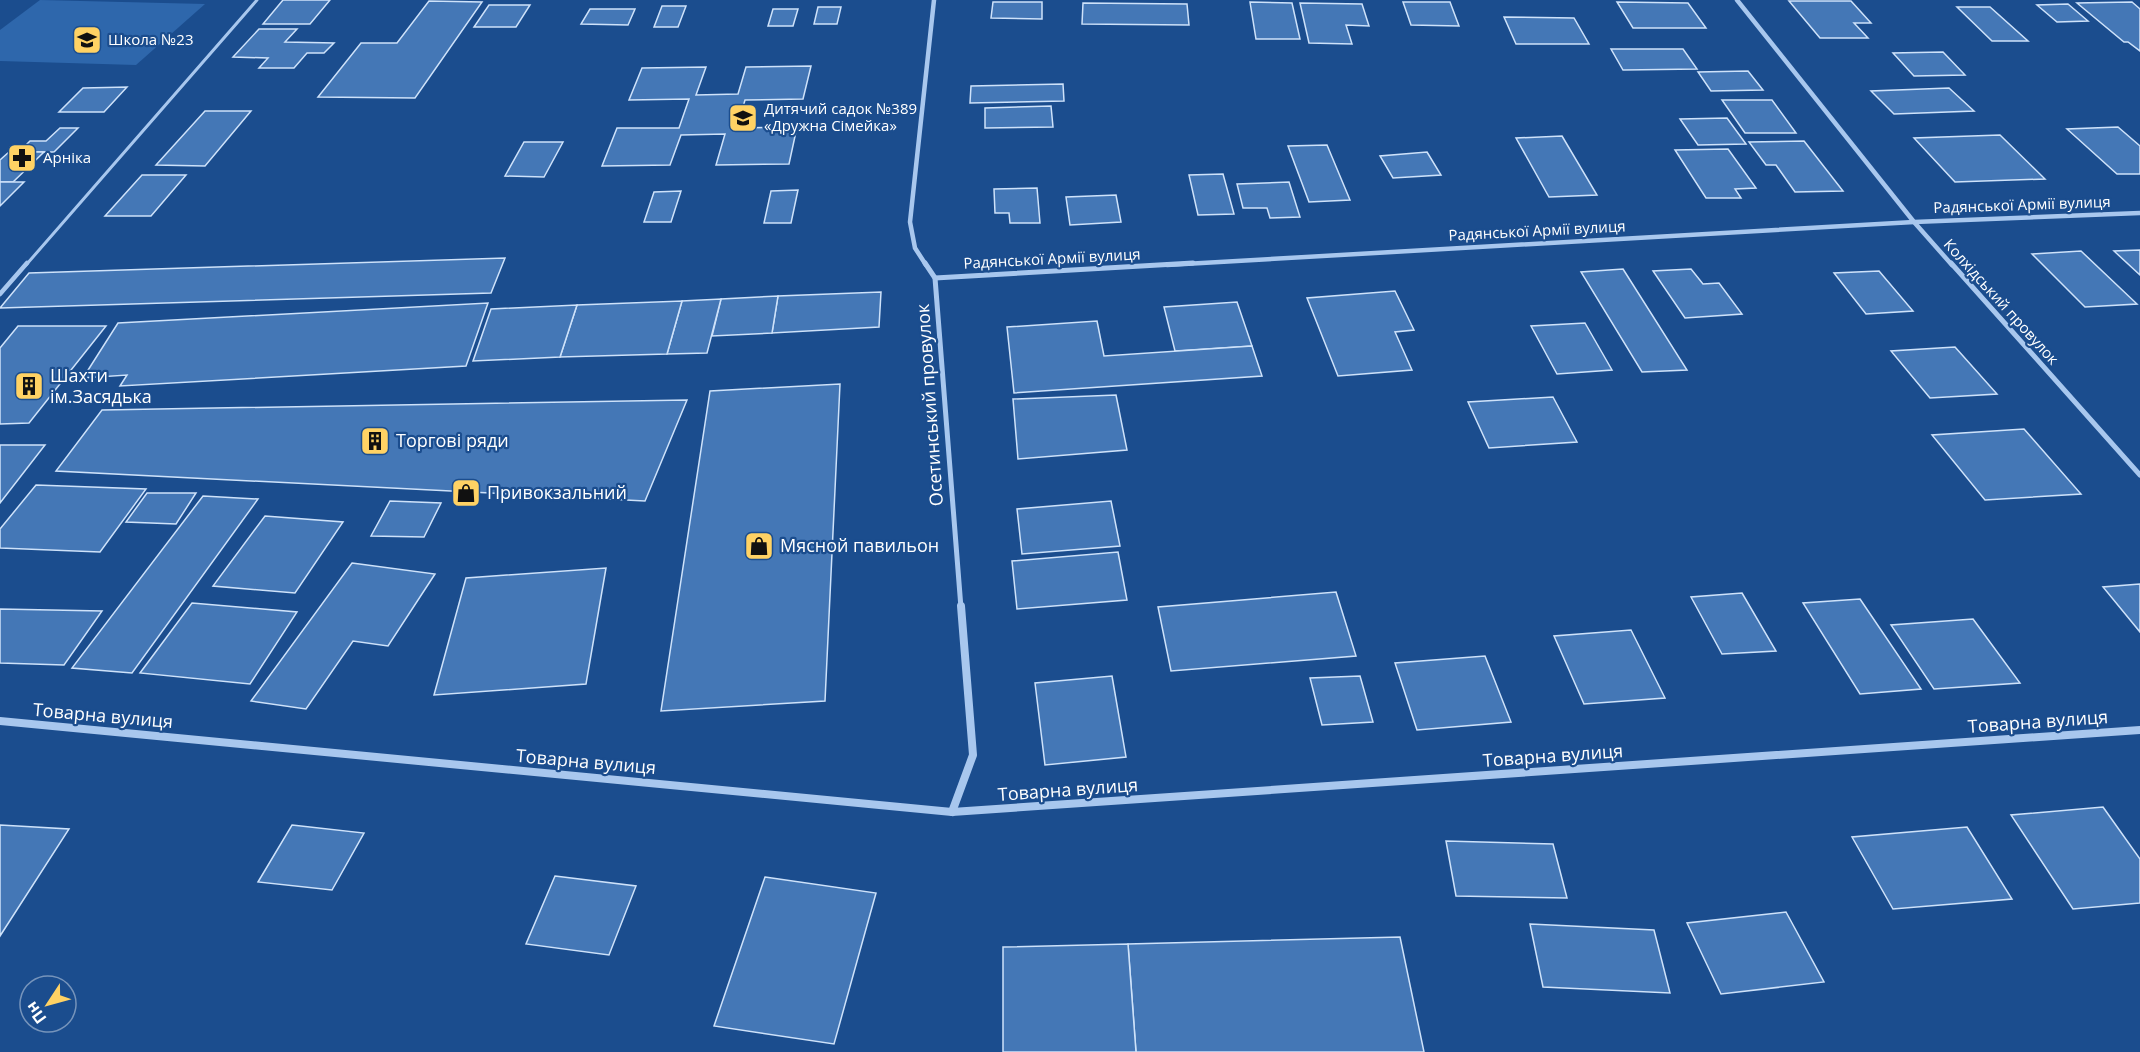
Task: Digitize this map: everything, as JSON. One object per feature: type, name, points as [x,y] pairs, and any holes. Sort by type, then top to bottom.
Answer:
[{"type":"street","name":"Осетинський провулок","points":[[934,0],[910,222],[915,248],[935,278],[973,755],[952,812]]},
{"type":"street","name":"Колхідський провулок","points":[[1737,0],[1914,222],[2140,475]]},
{"type":"street","name":"Радянської Армії вулиця","points":[[935,278],[1914,222],[2140,213]]},
{"type":"street","name":"Товарна вулиця","points":[[0,721],[952,812],[2140,730]]},
{"type":"lane","points":[[0,294],[257,0]]},
{"type":"shaded area","points":[[40,0],[205,4],[136,65],[0,61],[0,30]]},
{"type":"building","points":[[283,0],[330,0],[310,24],[263,24]]},
{"type":"building","points":[[429,1],[482,2],[415,98],[318,97],[361,43],[397,43]]},
{"type":"building","points":[[1789,1],[1851,1],[1871,23],[1854,23],[1868,38],[1820,38]]},
{"type":"building","points":[[993,2],[1042,2],[1042,19],[991,18]]},
{"type":"building","points":[[1250,2],[1292,3],[1300,39],[1256,39]]},
{"type":"building","points":[[1403,2],[1450,2],[1459,26],[1411,25]]},
{"type":"building","points":[[1617,2],[1688,3],[1706,28],[1633,28]]},
{"type":"building","points":[[2132,2],[2140,9],[2140,51],[2128,42],[2124,42],[2077,3]]},
{"type":"building","points":[[1083,3],[1187,4],[1189,25],[1082,24]]},
{"type":"building","points":[[1300,3],[1362,4],[1369,26],[1346,25],[1352,44],[1309,43]]},
{"type":"building","points":[[2068,4],[2088,21],[2057,22],[2037,5]]},
{"type":"building","points":[[489,5],[530,5],[516,27],[474,27]]},
{"type":"building","points":[[662,6],[686,6],[678,27],[654,27]]},
{"type":"building","points":[[818,7],[841,7],[837,24],[814,24]]},
{"type":"building","points":[[1957,7],[1990,7],[2028,41],[1992,41]]},
{"type":"building","points":[[590,9],[635,9],[628,25],[581,24]]},
{"type":"building","points":[[773,9],[798,9],[793,26],[768,26]]},
{"type":"building","points":[[1504,17],[1574,18],[1589,44],[1516,44]]},
{"type":"building","points":[[259,29],[297,29],[285,42],[334,43],[324,53],[307,53],[294,68],[259,68],[268,58],[233,57]]},
{"type":"building","points":[[1611,49],[1683,49],[1697,69],[1623,70]]},
{"type":"building","points":[[1943,52],[1965,75],[1914,76],[1893,53]]},
{"type":"building","points":[[811,66],[803,99],[745,100],[737,128],[797,127],[789,164],[716,165],[725,134],[681,135],[670,165],[602,166],[617,128],[679,128],[689,99],[629,100],[642,68],[706,67],[696,95],[738,94],[746,67]]},
{"type":"building","points":[[1748,71],[1763,90],[1711,91],[1698,72]]},
{"type":"building","points":[[1063,84],[1064,101],[970,103],[971,86]]},
{"type":"building","points":[[127,87],[104,112],[59,112],[83,88]]},
{"type":"building","points":[[1949,88],[1974,111],[1894,114],[1871,91]]},
{"type":"building","points":[[1722,100],[1772,100],[1796,133],[1745,133]]},
{"type":"building","points":[[1051,106],[1053,127],[985,128],[985,108]]},
{"type":"building","points":[[205,111],[251,111],[205,166],[156,165]]},
{"type":"building","points":[[1727,118],[1746,144],[1698,145],[1680,119]]},
{"type":"building","points":[[2118,127],[2140,146],[2140,174],[2117,174],[2067,129]]},
{"type":"building","points":[[60,128],[78,128],[54,152],[19,152],[30,141],[46,141]]},
{"type":"building","points":[[2000,135],[2045,179],[1955,182],[1914,138]]},
{"type":"building","points":[[1562,136],[1597,195],[1549,197],[1516,138]]},
{"type":"building","points":[[1804,141],[1843,191],[1795,192],[1776,165],[1766,165],[1749,142]]},
{"type":"building","points":[[524,142],[563,142],[544,177],[505,176]]},
{"type":"building","points":[[1327,145],[1350,200],[1309,202],[1288,146]]},
{"type":"building","points":[[1728,149],[1756,188],[1735,189],[1741,198],[1706,198],[1675,150]]},
{"type":"building","points":[[9,152],[44,152],[13,182],[0,182],[0,160]]},
{"type":"building","points":[[1427,152],[1441,175],[1393,178],[1380,156]]},
{"type":"building","points":[[1223,174],[1234,214],[1198,215],[1189,175]]},
{"type":"building","points":[[142,175],[186,175],[151,216],[105,216]]},
{"type":"building","points":[[0,182],[24,182],[0,206]]},
{"type":"building","points":[[1289,182],[1300,217],[1270,218],[1267,208],[1243,208],[1237,184]]},
{"type":"building","points":[[1037,188],[1040,223],[1010,223],[1009,213],[995,213],[994,189]]},
{"type":"building","points":[[798,190],[791,223],[764,223],[771,191]]},
{"type":"building","points":[[681,191],[671,222],[644,222],[654,192]]},
{"type":"building","points":[[1116,195],[1121,222],[1070,225],[1066,197]]},
{"type":"building","points":[[2140,250],[2140,275],[2114,251]]},
{"type":"building","points":[[2081,251],[2137,304],[2085,307],[2032,254]]},
{"type":"building","points":[[505,258],[491,293],[0,308],[29,273]]},
{"type":"building","points":[[1623,269],[1687,370],[1642,372],[1581,272]]},
{"type":"building","points":[[1691,269],[1703,284],[1719,283],[1742,314],[1685,318],[1653,271]]},
{"type":"building","points":[[1879,271],[1913,311],[1866,314],[1834,273]]},
{"type":"building","points":[[1395,291],[1414,330],[1395,332],[1412,370],[1338,376],[1307,298]]},
{"type":"building","points":[[881,292],[879,327],[772,333],[778,296]]},
{"type":"building","points":[[778,296],[772,333],[712,336],[721,299]]},
{"type":"building","points":[[721,299],[707,353],[667,354],[682,301]]},
{"type":"building","points":[[682,301],[667,354],[560,357],[577,305]]},
{"type":"building","points":[[1237,302],[1252,346],[1175,351],[1164,307]]},
{"type":"building","points":[[488,303],[466,366],[120,386],[127,375],[83,378],[118,323]]},
{"type":"building","points":[[577,305],[560,357],[473,361],[491,309]]},
{"type":"building","points":[[1097,321],[1104,356],[1252,346],[1262,376],[1014,393],[1007,327]]},
{"type":"building","points":[[1585,323],[1612,370],[1557,374],[1531,326]]},
{"type":"building","name":"Шахти ім.Засядька","points":[[18,326],[106,326],[29,423],[0,424],[0,348]]},
{"type":"building","points":[[1955,347],[1997,394],[1930,398],[1891,351]]},
{"type":"building","name":"Мясной павильон","points":[[840,384],[825,701],[661,711],[710,391]]},
{"type":"building","points":[[1116,395],[1127,450],[1018,459],[1013,399]]},
{"type":"building","points":[[1553,397],[1577,442],[1489,448],[1468,402]]},
{"type":"building","name":"Торгові ряди","points":[[687,400],[645,501],[56,471],[102,410]]},
{"type":"building","points":[[2024,429],[2081,494],[1985,500],[1932,435]]},
{"type":"building","points":[[0,445],[45,445],[0,503]]},
{"type":"building","points":[[36,485],[146,489],[100,552],[0,548],[0,529]]},
{"type":"building","points":[[147,493],[196,493],[176,524],[126,522]]},
{"type":"building","points":[[203,496],[258,499],[132,673],[72,668]]},
{"type":"building","points":[[390,501],[441,503],[424,537],[371,536]]},
{"type":"building","points":[[1111,501],[1120,546],[1022,554],[1017,509]]},
{"type":"building","points":[[265,516],[343,522],[295,593],[213,586]]},
{"type":"building","points":[[1118,552],[1127,600],[1017,609],[1012,561]]},
{"type":"building","points":[[352,563],[435,574],[388,646],[353,641],[306,709],[251,701]]},
{"type":"building","points":[[606,568],[586,684],[434,695],[466,578]]},
{"type":"building","points":[[2140,584],[2140,632],[2103,587]]},
{"type":"building","points":[[1336,592],[1356,656],[1171,671],[1158,607]]},
{"type":"building","points":[[1742,593],[1776,651],[1722,654],[1691,597]]},
{"type":"building","points":[[1860,599],[1921,689],[1860,694],[1803,603]]},
{"type":"building","points":[[192,603],[297,612],[250,684],[140,673]]},
{"type":"building","points":[[0,609],[102,611],[64,665],[0,663]]},
{"type":"building","points":[[1973,619],[2020,683],[1934,689],[1891,625]]},
{"type":"building","points":[[1631,630],[1665,698],[1584,704],[1554,636]]},
{"type":"building","points":[[1485,656],[1511,722],[1417,730],[1395,663]]},
{"type":"building","points":[[1112,676],[1126,757],[1045,765],[1035,683]]},
{"type":"building","points":[[1360,676],[1373,722],[1322,725],[1310,678]]},
{"type":"building","points":[[2103,807],[2140,859],[2140,903],[2073,909],[2011,815]]},
{"type":"building","points":[[0,825],[69,829],[0,936]]},
{"type":"building","points":[[292,825],[364,833],[332,890],[258,882]]},
{"type":"building","points":[[1967,827],[2012,899],[1893,909],[1852,837]]},
{"type":"building","points":[[1446,841],[1553,844],[1567,898],[1456,896]]},
{"type":"building","points":[[555,876],[636,886],[609,955],[526,944]]},
{"type":"building","points":[[765,877],[876,893],[834,1044],[714,1026]]},
{"type":"building","points":[[1786,912],[1824,982],[1721,994],[1687,923]]},
{"type":"building","points":[[1530,924],[1654,930],[1670,993],[1543,987]]},
{"type":"building","points":[[1400,937],[1424,1052],[1136,1052],[1128,944]]},
{"type":"building","points":[[1128,944],[1136,1052],[1003,1052],[1003,947]]},
{"type":"place","name":"Школа №23","points":[[87,40]]},
{"type":"place","name":"Дитячий садок №389 «Дружна Сімейка»","points":[[743,118]]},
{"type":"place","name":"Арніка","points":[[22,158]]},
{"type":"place","name":"Шахти ім.Засядька","points":[[29,386]]},
{"type":"place","name":"Торгові ряди","points":[[375,441]]},
{"type":"place","name":"Привокзальний","points":[[466,493]]},
{"type":"place","name":"Мясной павильон","points":[[759,546]]}]
